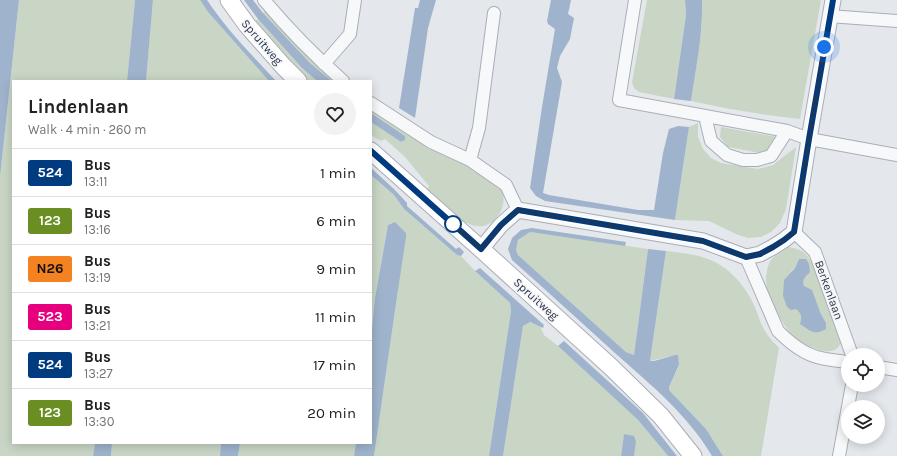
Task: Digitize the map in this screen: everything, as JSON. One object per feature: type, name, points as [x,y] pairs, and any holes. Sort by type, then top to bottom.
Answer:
[{"type":"main road","name":"Spruitweg","points":[[229,0],[247,25],[297,80]]},
{"type":"main road","name":"Spruitweg","points":[[372,152],[611,367],[660,416],[693,456]]},
{"type":"street","points":[[264,0],[276,15],[342,80]]},
{"type":"street","points":[[324,64],[350,34],[355,0]]},
{"type":"street","points":[[635,0],[619,100],[787,131],[809,139],[897,155]]},
{"type":"street","points":[[518,210],[703,241],[746,257],[760,254],[784,240],[794,232],[829,16],[833,0]]},
{"type":"street","points":[[470,160],[479,128],[494,13]]},
{"type":"street","points":[[829,16],[897,21]]},
{"type":"street","points":[[372,103],[431,142],[470,160],[506,185],[518,210]]},
{"type":"street","points":[[705,116],[711,141],[727,155],[743,160],[757,160],[771,156],[787,131]]},
{"type":"street","points":[[481,249],[501,225],[518,210]]},
{"type":"street","name":"Berkenlaan","points":[[794,232],[815,252],[849,348]]},
{"type":"street","points":[[746,257],[778,331],[800,350],[817,357],[841,361]]},
{"type":"street","points":[[885,368],[897,370]]},
{"type":"street","points":[[839,456],[851,392]]},
{"type":"green space","points":[[19,0],[135,0],[127,80],[12,80],[12,444],[95,444],[93,456],[0,456],[0,177]]},
{"type":"green space","points":[[153,0],[200,0],[208,12],[268,80],[146,80]]},
{"type":"green space","points":[[647,0],[685,0],[686,15],[674,99],[639,92],[634,88],[632,82]]},
{"type":"green space","points":[[702,0],[821,0],[800,119],[745,112],[691,101],[700,38]]},
{"type":"green space","points":[[266,9],[335,80],[331,80],[310,63],[263,13]]},
{"type":"green space","points":[[258,19],[302,68],[316,80],[307,80],[253,22]]},
{"type":"green space","points":[[372,109],[492,179],[499,185],[504,199],[501,211],[497,217],[488,224],[476,226],[464,221],[450,211],[427,190],[429,186],[405,157],[385,139],[381,141],[372,136],[372,123],[401,142],[405,136],[372,114]]},
{"type":"green space","points":[[698,123],[698,137],[703,149],[711,158],[721,163],[758,169],[773,165],[796,147],[786,209],[780,223],[771,232],[761,237],[748,238],[709,221],[675,220],[689,127]]},
{"type":"green space","points":[[721,127],[777,137],[771,149],[760,153],[728,147],[720,137]]},
{"type":"green space","points":[[372,176],[394,195],[404,209],[457,255],[461,256],[510,303],[511,311],[489,456],[374,456],[398,290],[395,222],[388,225],[375,298],[372,329]]},
{"type":"green space","points":[[530,232],[648,249],[634,355],[626,352],[518,255],[516,250],[518,240]]},
{"type":"green space","points":[[788,247],[802,251],[811,260],[816,269],[841,341],[840,345],[835,350],[824,351],[810,347],[795,338],[786,327],[772,303],[766,281],[768,266],[772,258]],"holes":[[[799,259],[804,277],[804,286],[826,323],[802,318],[801,313],[796,309],[791,271],[795,268]]]},
{"type":"green space","points":[[666,251],[704,257],[721,266],[736,278],[748,294],[761,323],[771,340],[779,348],[761,456],[723,456],[706,429],[669,390],[679,366],[675,355],[650,361]]},
{"type":"green space","points":[[529,322],[540,326],[544,335],[558,346],[638,420],[668,456],[634,456],[636,442],[624,434],[621,456],[503,456],[523,326]]},
{"type":"green space","points":[[112,444],[221,444],[220,456],[111,456]]},
{"type":"green space","points":[[240,444],[356,444],[354,456],[238,456]]},
{"type":"water","points":[[0,0],[19,0],[0,177]]},
{"type":"water","points":[[135,0],[153,0],[146,80],[127,80]]},
{"type":"water","points":[[200,0],[207,0],[231,32],[275,80],[268,80],[208,12]]},
{"type":"water","points":[[244,0],[253,0],[263,13],[310,63],[331,80],[316,80],[302,68],[258,19]]},
{"type":"water","points":[[420,0],[436,0],[428,28],[415,118],[399,108],[415,8],[418,8]]},
{"type":"water","points":[[551,0],[571,0],[568,14],[574,18],[570,39],[560,56],[557,68],[562,82],[543,193],[638,210],[654,210],[663,153],[669,129],[678,126],[689,127],[675,220],[545,201],[536,196],[530,188],[555,29],[548,24],[547,21]]},
{"type":"water","points":[[685,0],[702,0],[700,38],[691,101],[674,99],[686,15]]},
{"type":"water","points":[[372,114],[405,136],[405,140],[401,142],[372,123]]},
{"type":"water","points":[[372,169],[394,189],[407,203],[407,206],[456,249],[459,247],[464,252],[461,256],[457,255],[404,209],[394,195],[372,176]]},
{"type":"water","points":[[395,222],[406,233],[406,237],[374,456],[354,456],[356,444],[372,444],[372,329],[375,298],[388,225]]},
{"type":"water","points":[[532,228],[626,242],[625,246],[530,232],[518,240],[516,250],[518,255],[626,352],[634,355],[648,249],[666,251],[650,361],[678,355],[679,365],[669,390],[706,429],[723,456],[712,456],[692,427],[668,401],[512,260],[508,249],[512,238],[521,230]]},
{"type":"water","points":[[799,259],[806,259],[809,264],[810,272],[805,277],[803,284],[812,290],[820,312],[826,323],[826,329],[822,331],[813,332],[800,324],[801,317],[799,312],[796,309],[791,310],[787,307],[783,296],[784,280],[795,268]]},
{"type":"water","points":[[480,268],[544,325],[543,328],[530,322],[523,326],[503,456],[489,456],[511,311],[510,303],[475,271]]},
{"type":"water","points":[[564,341],[643,413],[677,456],[668,456],[638,420],[558,346]]},
{"type":"water","points":[[624,434],[634,436],[636,442],[634,456],[621,456]]},
{"type":"water","points":[[95,444],[112,444],[111,456],[93,456]]},
{"type":"water","points":[[221,444],[240,444],[238,456],[220,456]]},
{"type":"bus line","name":"524","points":[[372,152],[481,249],[501,225],[518,210],[703,241],[746,257],[760,254],[784,240],[794,232],[829,16],[833,0]]},
{"type":"route","points":[[453,224],[452,223],[481,249],[501,225],[518,210],[703,241],[746,257],[760,254],[784,240],[794,232],[824,47]]}]
